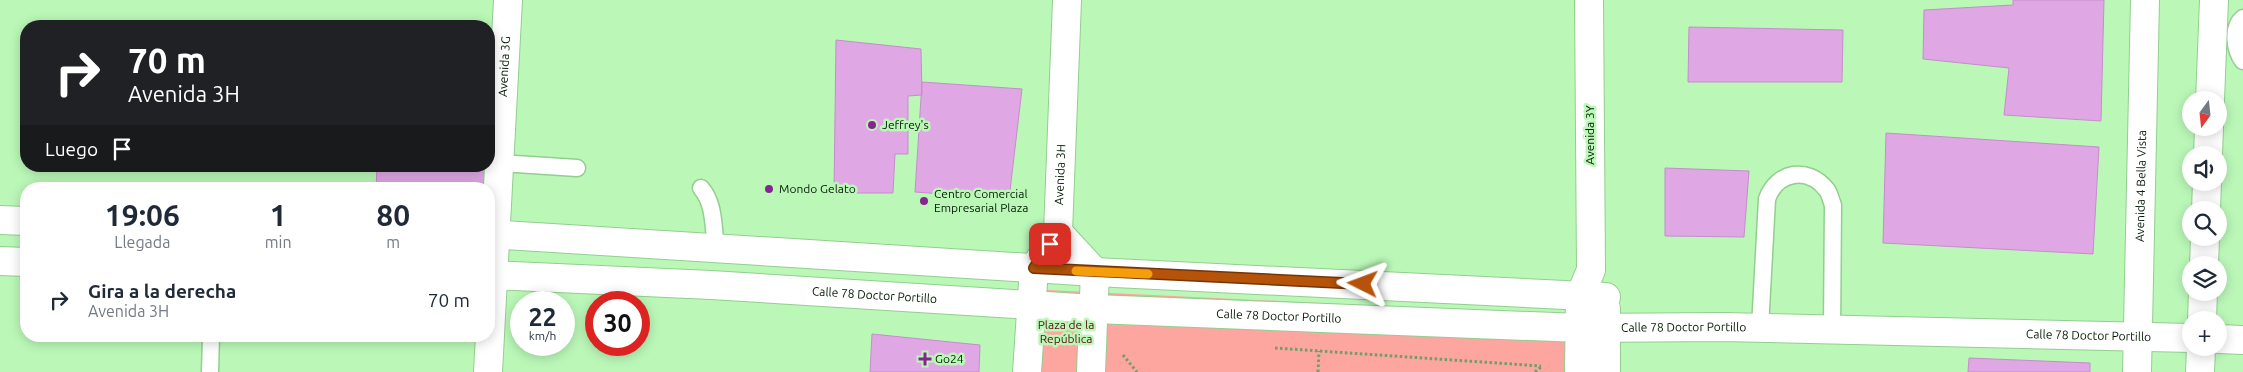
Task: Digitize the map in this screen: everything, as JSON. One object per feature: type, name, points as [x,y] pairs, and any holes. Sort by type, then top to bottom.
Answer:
[{"type":"street","name":"Avenida 3G","points":[[495,207],[500,163],[508,0]]},
{"type":"street","name":"Avenida 3H","points":[[1058,232],[1067,0]]},
{"type":"street","name":"Avenida 3Y","points":[[1589,0],[1591,270],[1580,296],[1593,328],[1606,372]]},
{"type":"street","name":"Avenida 4 Bella Vista","points":[[2136,372],[2145,0]]},
{"type":"street","points":[[2210,91],[2214,0]]},
{"type":"street","points":[[0,220],[20,221]]},
{"type":"street","points":[[1027,372],[1034,268],[1058,232],[1095,272],[1091,372]]},
{"type":"street","points":[[495,234],[1095,272],[1606,297]]},
{"type":"street","points":[[0,261],[20,262]]},
{"type":"street","name":"Avenida 3Y","points":[[1578,372],[1606,297],[1591,270]]},
{"type":"street","name":"Calle 78 Doctor Portillo","points":[[495,275],[1094,309],[1593,328],[1760,328],[2182,338]]},
{"type":"street","points":[[2227,339],[2243,340]]},
{"type":"street","name":"Avenida 3G","points":[[488,372],[489,342]]},
{"type":"street","points":[[2200,372],[2201,356]]},
{"type":"lane","points":[[2243,18],[2237,27],[2235,46],[2243,61]]},
{"type":"lane","points":[[500,163],[577,168]]},
{"type":"lane","points":[[1760,328],[1767,199],[1772,186],[1783,178],[1796,174],[1814,179],[1827,191],[1833,205],[1832,330]]},
{"type":"lane","points":[[701,188],[707,195],[711,207],[716,248]]},
{"type":"lane","points":[[210,372],[211,342]]},
{"type":"path","points":[[1272,348],[1541,366]]},
{"type":"path","points":[[1318,372],[1319,351]]},
{"type":"path","points":[[1536,372],[1541,366]]},
{"type":"path","points":[[1541,366],[1541,372]]},
{"type":"green space","name":"Plaza de la República","points":[[1027,289],[1593,316],[1594,372],[1020,372]]},
{"type":"building","points":[[2013,0],[2104,0],[2101,121],[2004,115],[2009,68],[1923,59],[1924,10],[2013,5]]},
{"type":"building","points":[[1689,27],[1843,30],[1842,82],[1688,82]]},
{"type":"building","name":"Jeffrey's","points":[[836,40],[921,49],[922,95],[908,96],[908,154],[895,154],[893,193],[834,193]]},
{"type":"building","points":[[922,82],[1022,89],[1009,199],[915,192]]},
{"type":"building","points":[[1886,133],[2099,147],[2093,254],[1883,243]]},
{"type":"building","points":[[1665,168],[1749,171],[1744,237],[1665,236]]},
{"type":"building","points":[[377,172],[489,172],[489,182],[376,182]]},
{"type":"building","name":"Go24","points":[[872,334],[980,345],[979,372],[870,372]]},
{"type":"building","points":[[1969,358],[2090,363],[2090,372],[1968,372]]},
{"type":"slow traffic","points":[[1076,271],[1148,274]]},
{"type":"place","name":"Jeffrey's","points":[[872,125]]},
{"type":"place","name":"Mondo Gelato","points":[[769,189]]},
{"type":"place","name":"Centro Comercial Empresarial Plaza","points":[[924,201]]},
{"type":"place","name":"Go24","points":[[925,359]]},
{"type":"route","points":[[1050,244],[1034,268],[1363,284]]}]
